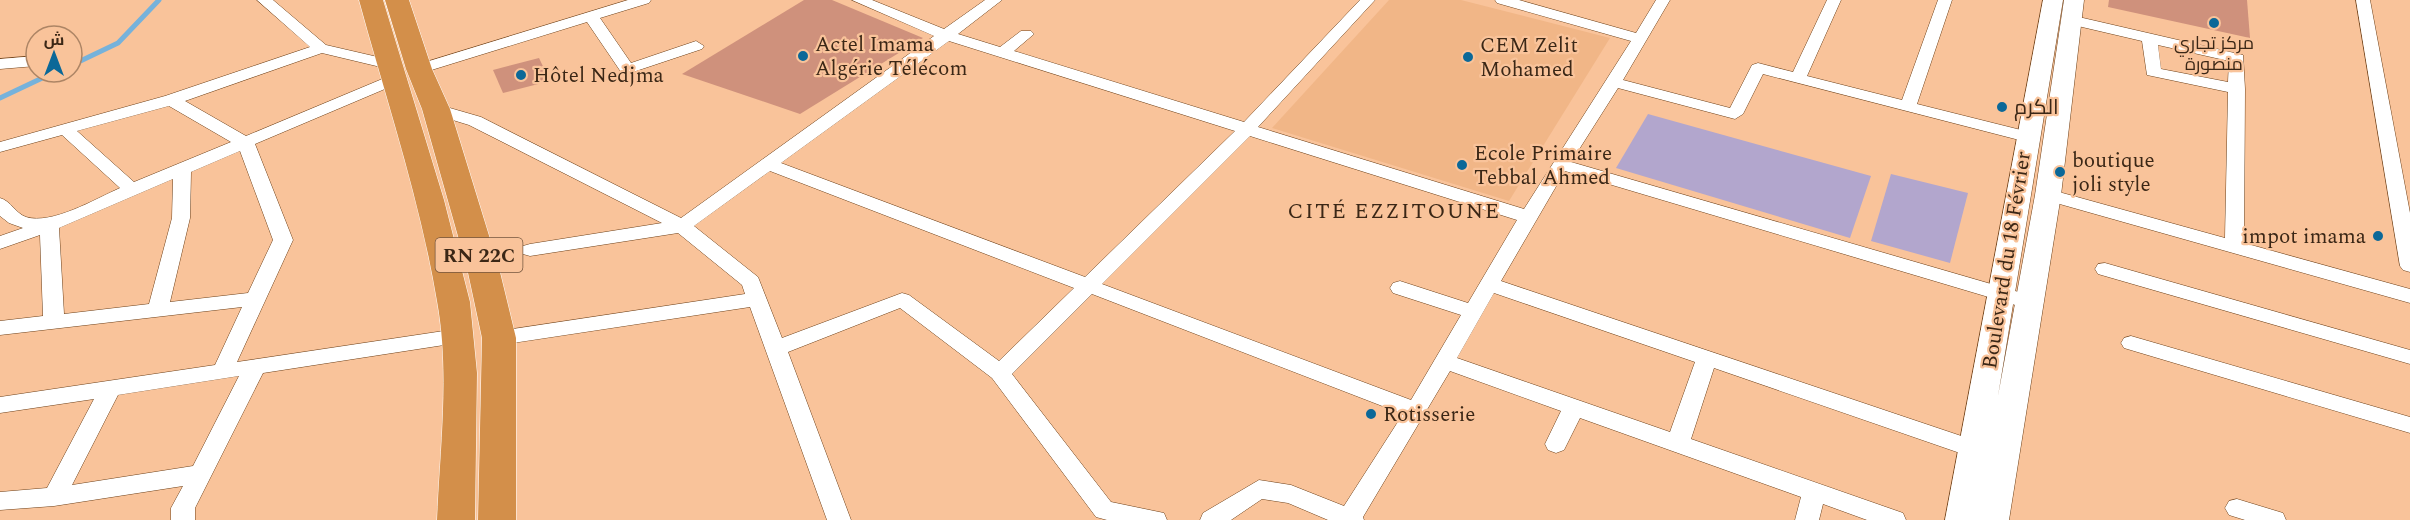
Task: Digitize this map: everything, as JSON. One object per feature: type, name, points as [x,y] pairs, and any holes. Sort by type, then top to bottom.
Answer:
[{"type":"highway","name":"RN 22C","points":[[371,0],[400,71],[454,302],[460,441],[456,520]]},
{"type":"highway","name":"RN 22C","points":[[398,0],[400,71],[436,109],[483,268],[499,338],[497,520]]},
{"type":"main road","name":"Boulevard du 18 Février","points":[[1962,520],[2027,137],[2066,7]]},
{"type":"main road","name":"Boulevard du 18 Février","points":[[1992,520],[2048,195],[2066,7]]},
{"type":"street","points":[[264,0],[321,48],[400,71]]},
{"type":"street","points":[[0,243],[246,143],[400,71],[644,0]]},
{"type":"street","points":[[859,0],[947,35],[1002,53],[1528,217]]},
{"type":"street","points":[[530,250],[682,226],[994,0]]},
{"type":"street","points":[[1000,373],[1247,129],[1368,0]]},
{"type":"street","points":[[1502,0],[1642,39]]},
{"type":"street","points":[[1212,520],[1259,489],[1291,494],[1349,520],[1560,164],[1642,39],[1663,0]]},
{"type":"street","points":[[1798,78],[1834,0]]},
{"type":"street","points":[[1908,106],[1945,0]]},
{"type":"street","points":[[2363,0],[2410,266]]},
{"type":"street","points":[[2066,7],[2150,38],[2237,58],[2234,247]]},
{"type":"street","points":[[591,17],[627,69],[696,46]]},
{"type":"street","points":[[1002,53],[1026,34]]},
{"type":"street","points":[[2150,38],[2153,72],[2237,89]]},
{"type":"street","points":[[0,147],[171,99],[321,48]]},
{"type":"street","points":[[0,64],[24,62]]},
{"type":"street","points":[[1613,82],[1735,114],[1758,68],[2027,137]]},
{"type":"street","points":[[171,99],[246,143],[283,240],[222,372]]},
{"type":"street","points":[[436,109],[475,121],[682,226],[750,282],[839,520]]},
{"type":"street","points":[[65,129],[132,190]]},
{"type":"street","points":[[768,164],[1416,410]]},
{"type":"street","points":[[1560,164],[2030,302]]},
{"type":"street","points":[[158,310],[181,218],[182,170]]},
{"type":"street","points":[[2048,195],[2410,296]]},
{"type":"street","points":[[0,204],[10,218],[21,223],[49,225]]},
{"type":"street","points":[[49,225],[54,322]]},
{"type":"street","points":[[2105,269],[2410,357]]},
{"type":"street","points":[[1489,284],[2002,458]]},
{"type":"street","points":[[1400,288],[1472,311]]},
{"type":"street","points":[[0,328],[256,299]]},
{"type":"street","points":[[499,338],[756,299]]},
{"type":"street","points":[[776,349],[902,300],[1000,373],[1104,510],[1155,520]]},
{"type":"street","points":[[0,405],[457,336]]},
{"type":"street","points":[[2131,343],[2410,425]]},
{"type":"street","points":[[1678,444],[1707,358]]},
{"type":"street","points":[[1444,361],[1894,520]]},
{"type":"street","points":[[183,520],[183,508],[255,367]]},
{"type":"street","points":[[54,496],[110,389]]},
{"type":"street","points":[[1556,444],[1574,407]]},
{"type":"street","points":[[0,501],[54,496],[200,474]]},
{"type":"street","points":[[1807,520],[1814,492]]},
{"type":"street","points":[[2237,508],[2274,520]]},
{"type":"shaded area","points":[[1389,0],[1461,0],[1610,38],[1509,201],[1272,128]]},
{"type":"shaded area","points":[[1648,114],[1871,176],[1850,238],[1616,168]]},
{"type":"shaded area","points":[[1891,174],[1968,193],[1950,263],[1871,241]]},
{"type":"building","name":"Actel Imama Algérie Télécom","points":[[804,0],[832,0],[923,38],[800,114],[682,74]]},
{"type":"building","name":"مركز تجاري منصورة","points":[[2109,0],[2247,0],[2250,38],[2108,7]]},
{"type":"building","name":"Hôtel Nedjma","points":[[539,58],[550,81],[503,93],[493,70]]},
{"type":"waterway","points":[[84,59],[118,43],[159,0]]},
{"type":"waterway","points":[[0,98],[30,84]]},
{"type":"place","name":"مركز تجاري منصورة","points":[[2214,23]]},
{"type":"place","name":"Actel Imama Algérie Télécom","points":[[803,56]]},
{"type":"place","name":"CEM Zelit Mohamed","points":[[1468,57]]},
{"type":"place","name":"Hôtel Nedjma","points":[[521,75]]},
{"type":"place","name":"الكرم","points":[[2002,107]]},
{"type":"place","name":"Ecole Primaire Tebbal Ahmed","points":[[1462,165]]},
{"type":"place","name":"boutique joli style","points":[[2060,172]]},
{"type":"place","name":"impot imama","points":[[2378,236]]},
{"type":"place","name":"Rotisserie","points":[[1371,414]]},
{"type":"district","name":"CITÉ EZZITOUNE","points":[[1394,210]]}]
